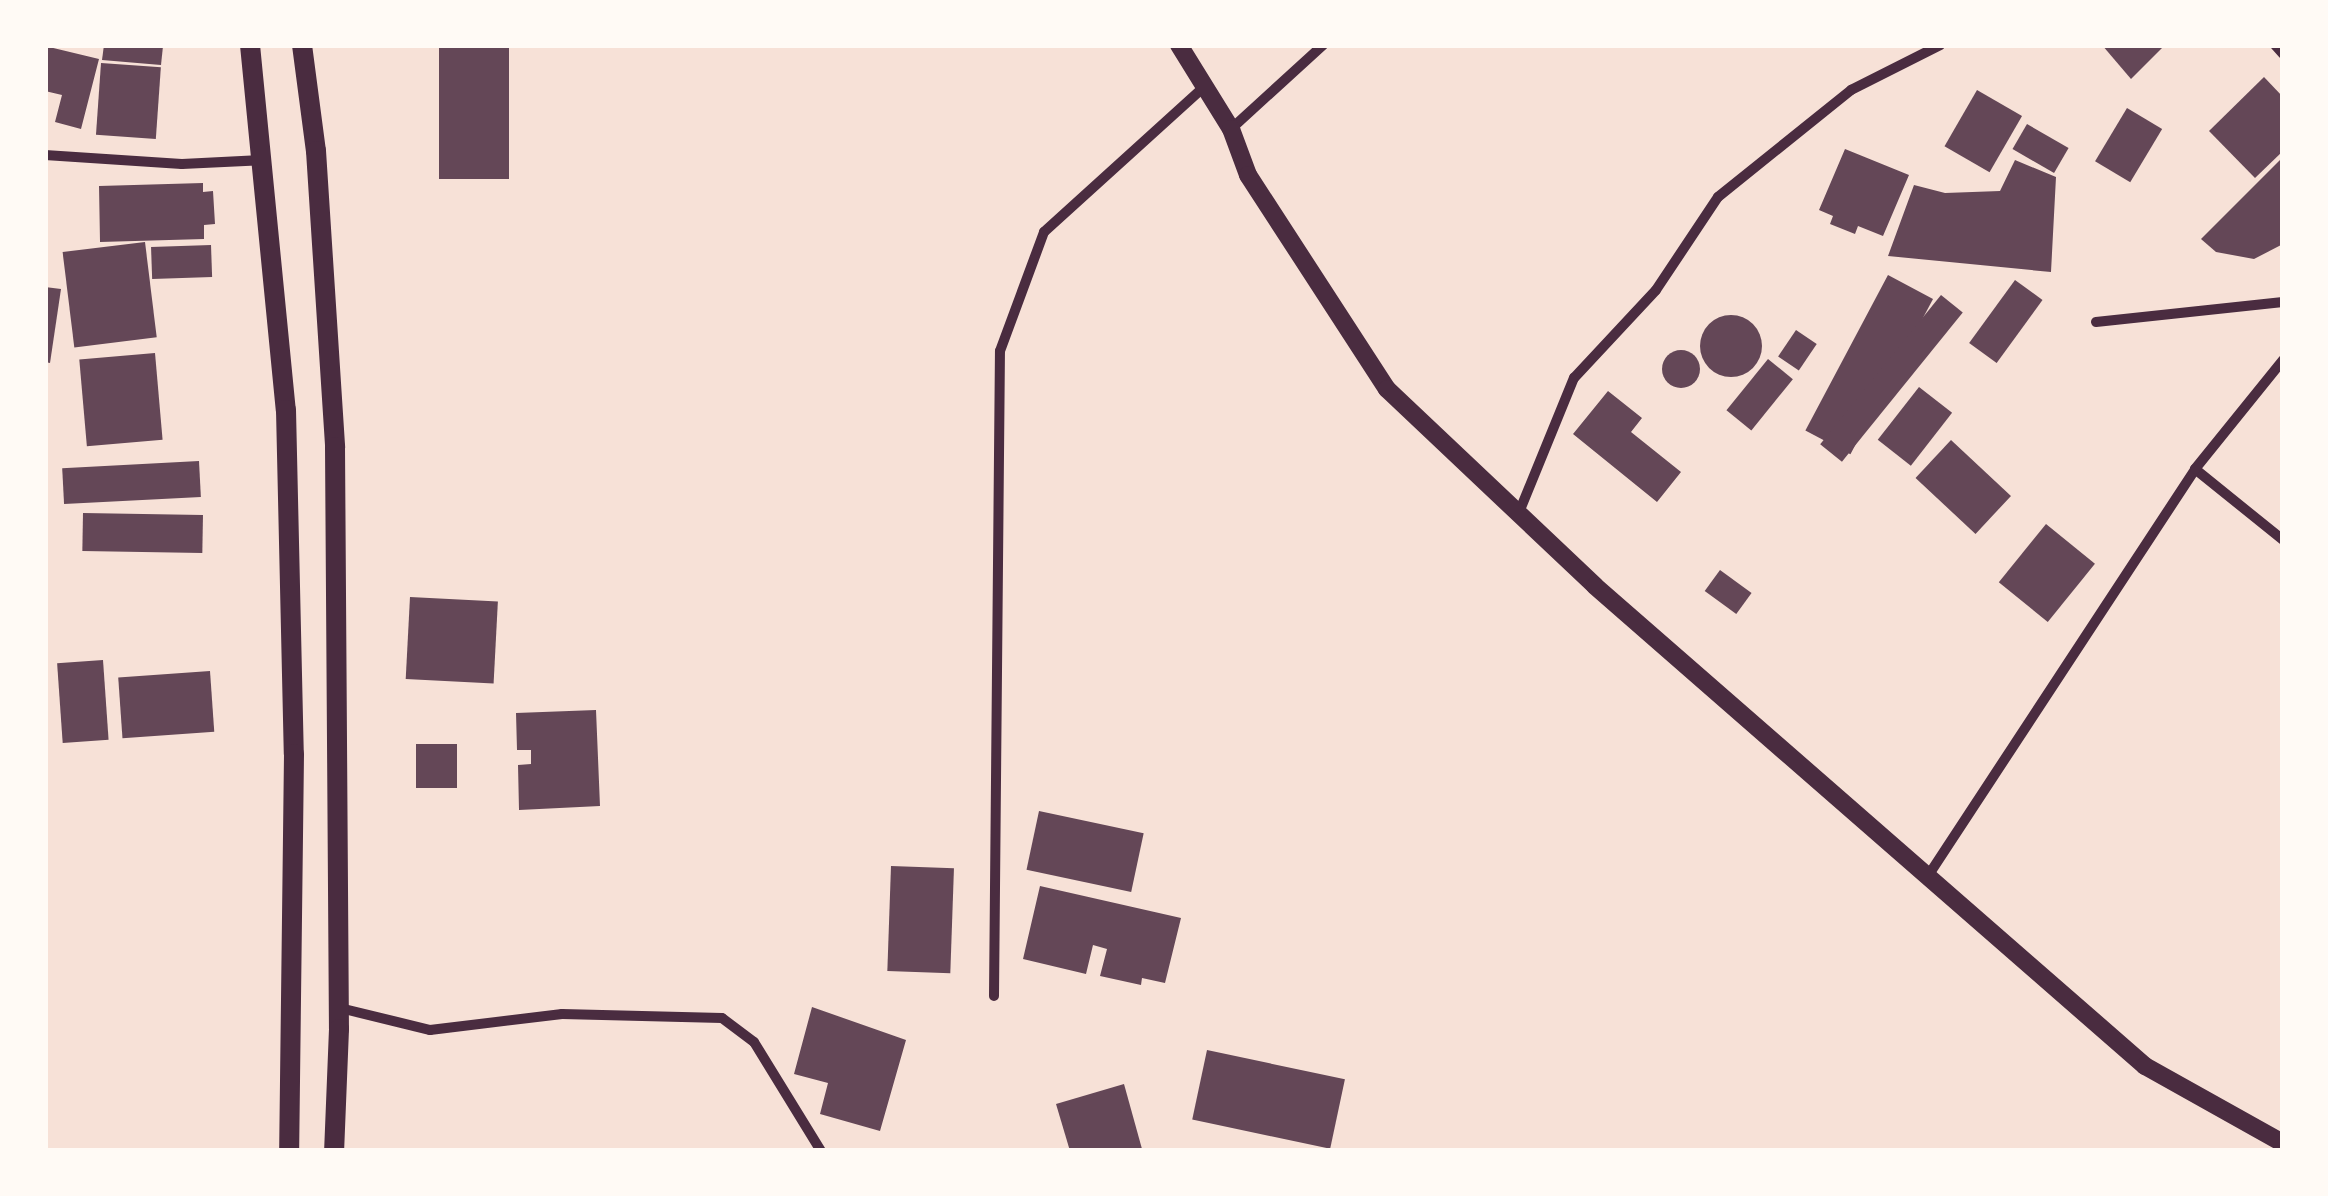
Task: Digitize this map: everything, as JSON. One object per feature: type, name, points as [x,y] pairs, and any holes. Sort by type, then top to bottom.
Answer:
[{"type":"main road","points":[[250,45],[286,410],[294,754],[288,1151]]},
{"type":"main road","points":[[302,45],[335,447],[339,1008],[334,1151]]},
{"type":"street","points":[[1179,45],[1231,129],[1248,175],[1387,389],[1520,510],[1595,586],[1926,880],[2144,1066],[2283,1143]]},
{"type":"street","points":[[1231,129],[1323,45]]},
{"type":"street","points":[[1520,510],[1574,378],[1656,290],[1718,197],[1851,90],[1940,45]]},
{"type":"street","points":[[2275,45],[2283,54]]},
{"type":"street","points":[[994,996],[1000,351],[1044,232],[1205,86]]},
{"type":"street","points":[[45,155],[182,164],[264,160]]},
{"type":"street","points":[[2096,322],[2283,302]]},
{"type":"street","points":[[1926,880],[2196,469],[2283,360]]},
{"type":"street","points":[[2196,469],[2283,540]]},
{"type":"street","points":[[339,1008],[430,1030],[562,1014],[722,1018],[754,1042],[821,1151]]},
{"type":"building","points":[[104,45],[163,46],[161,65],[102,60]]},
{"type":"building","points":[[439,45],[509,45],[509,179],[439,179]]},
{"type":"building","points":[[2102,45],[2165,45],[2131,79]]},
{"type":"building","points":[[45,46],[99,59],[81,129],[55,122],[62,95],[45,91]]},
{"type":"building","points":[[101,63],[161,67],[156,139],[96,135]]},
{"type":"building","points":[[2264,77],[2283,97],[2283,151],[2255,178],[2209,131]]},
{"type":"building","points":[[1977,90],[2022,116],[1990,172],[1944,146]]},
{"type":"building","points":[[2127,108],[2162,129],[2130,182],[2095,161]]},
{"type":"building","points":[[2027,124],[2069,148],[2054,173],[2012,149]]},
{"type":"building","points":[[1845,149],[1909,175],[1883,236],[1858,226],[1855,234],[1830,224],[1833,216],[1819,210]]},
{"type":"building","points":[[2283,157],[2283,244],[2254,259],[2216,252],[2201,239]]},
{"type":"building","points":[[2015,160],[2056,177],[2051,272],[1888,256],[1914,185],[1945,193],[2000,191]]},
{"type":"building","points":[[203,183],[203,192],[213,191],[215,224],[204,225],[204,239],[100,242],[99,186]]},
{"type":"building","points":[[145,242],[157,337],[74,347],[63,252]]},
{"type":"building","points":[[211,245],[212,277],[152,279],[151,247]]},
{"type":"building","points":[[1888,275],[1933,299],[1850,454],[1805,430]]},
{"type":"building","points":[[2015,280],[2043,300],[1997,363],[1969,343]]},
{"type":"building","points":[[45,287],[61,289],[50,363],[45,362]]},
{"type":"building","points":[[1941,295],[1963,313],[1842,462],[1820,444]]},
{"type":"building","points":[[1731,315],[1753,324],[1762,346],[1753,368],[1731,377],[1709,368],[1700,346],[1709,324]]},
{"type":"building","points":[[1796,330],[1817,344],[1799,371],[1778,357]]},
{"type":"building","points":[[1681,350],[1695,355],[1700,369],[1695,383],[1681,388],[1667,383],[1662,369],[1667,355]]},
{"type":"building","points":[[155,353],[163,440],[87,446],[79,360]]},
{"type":"building","points":[[1768,359],[1793,379],[1751,430],[1726,410]]},
{"type":"building","points":[[1919,387],[1952,413],[1911,466],[1878,440]]},
{"type":"building","points":[[1608,391],[1642,418],[1631,432],[1681,472],[1657,502],[1573,434]]},
{"type":"building","points":[[1951,440],[2011,496],[1976,534],[1916,478]]},
{"type":"building","points":[[199,461],[201,497],[64,504],[62,468]]},
{"type":"building","points":[[83,513],[203,515],[202,553],[82,551]]},
{"type":"building","points":[[2046,524],[2095,564],[2048,622],[1999,582]]},
{"type":"building","points":[[1720,570],[1752,593],[1736,614],[1705,591]]},
{"type":"building","points":[[410,597],[498,602],[494,683],[406,679]]},
{"type":"building","points":[[103,660],[109,740],[63,743],[57,663]]},
{"type":"building","points":[[210,671],[214,732],[122,738],[118,677]]},
{"type":"building","points":[[596,710],[600,806],[519,810],[518,765],[531,764],[531,750],[517,750],[516,713]]},
{"type":"building","points":[[416,744],[457,744],[457,788],[416,788]]},
{"type":"building","points":[[1039,811],[1144,833],[1131,892],[1027,870]]},
{"type":"building","points":[[891,866],[954,868],[950,973],[887,971]]},
{"type":"building","points":[[1040,886],[1181,918],[1165,983],[1142,978],[1141,985],[1100,976],[1107,949],[1093,945],[1086,974],[1023,959]]},
{"type":"building","points":[[812,1007],[906,1040],[880,1131],[820,1114],[828,1083],[794,1074]]},
{"type":"building","points":[[1207,1050],[1345,1079],[1330,1149],[1192,1119]]},
{"type":"building","points":[[1124,1084],[1142,1149],[1070,1151],[1056,1104]]}]
